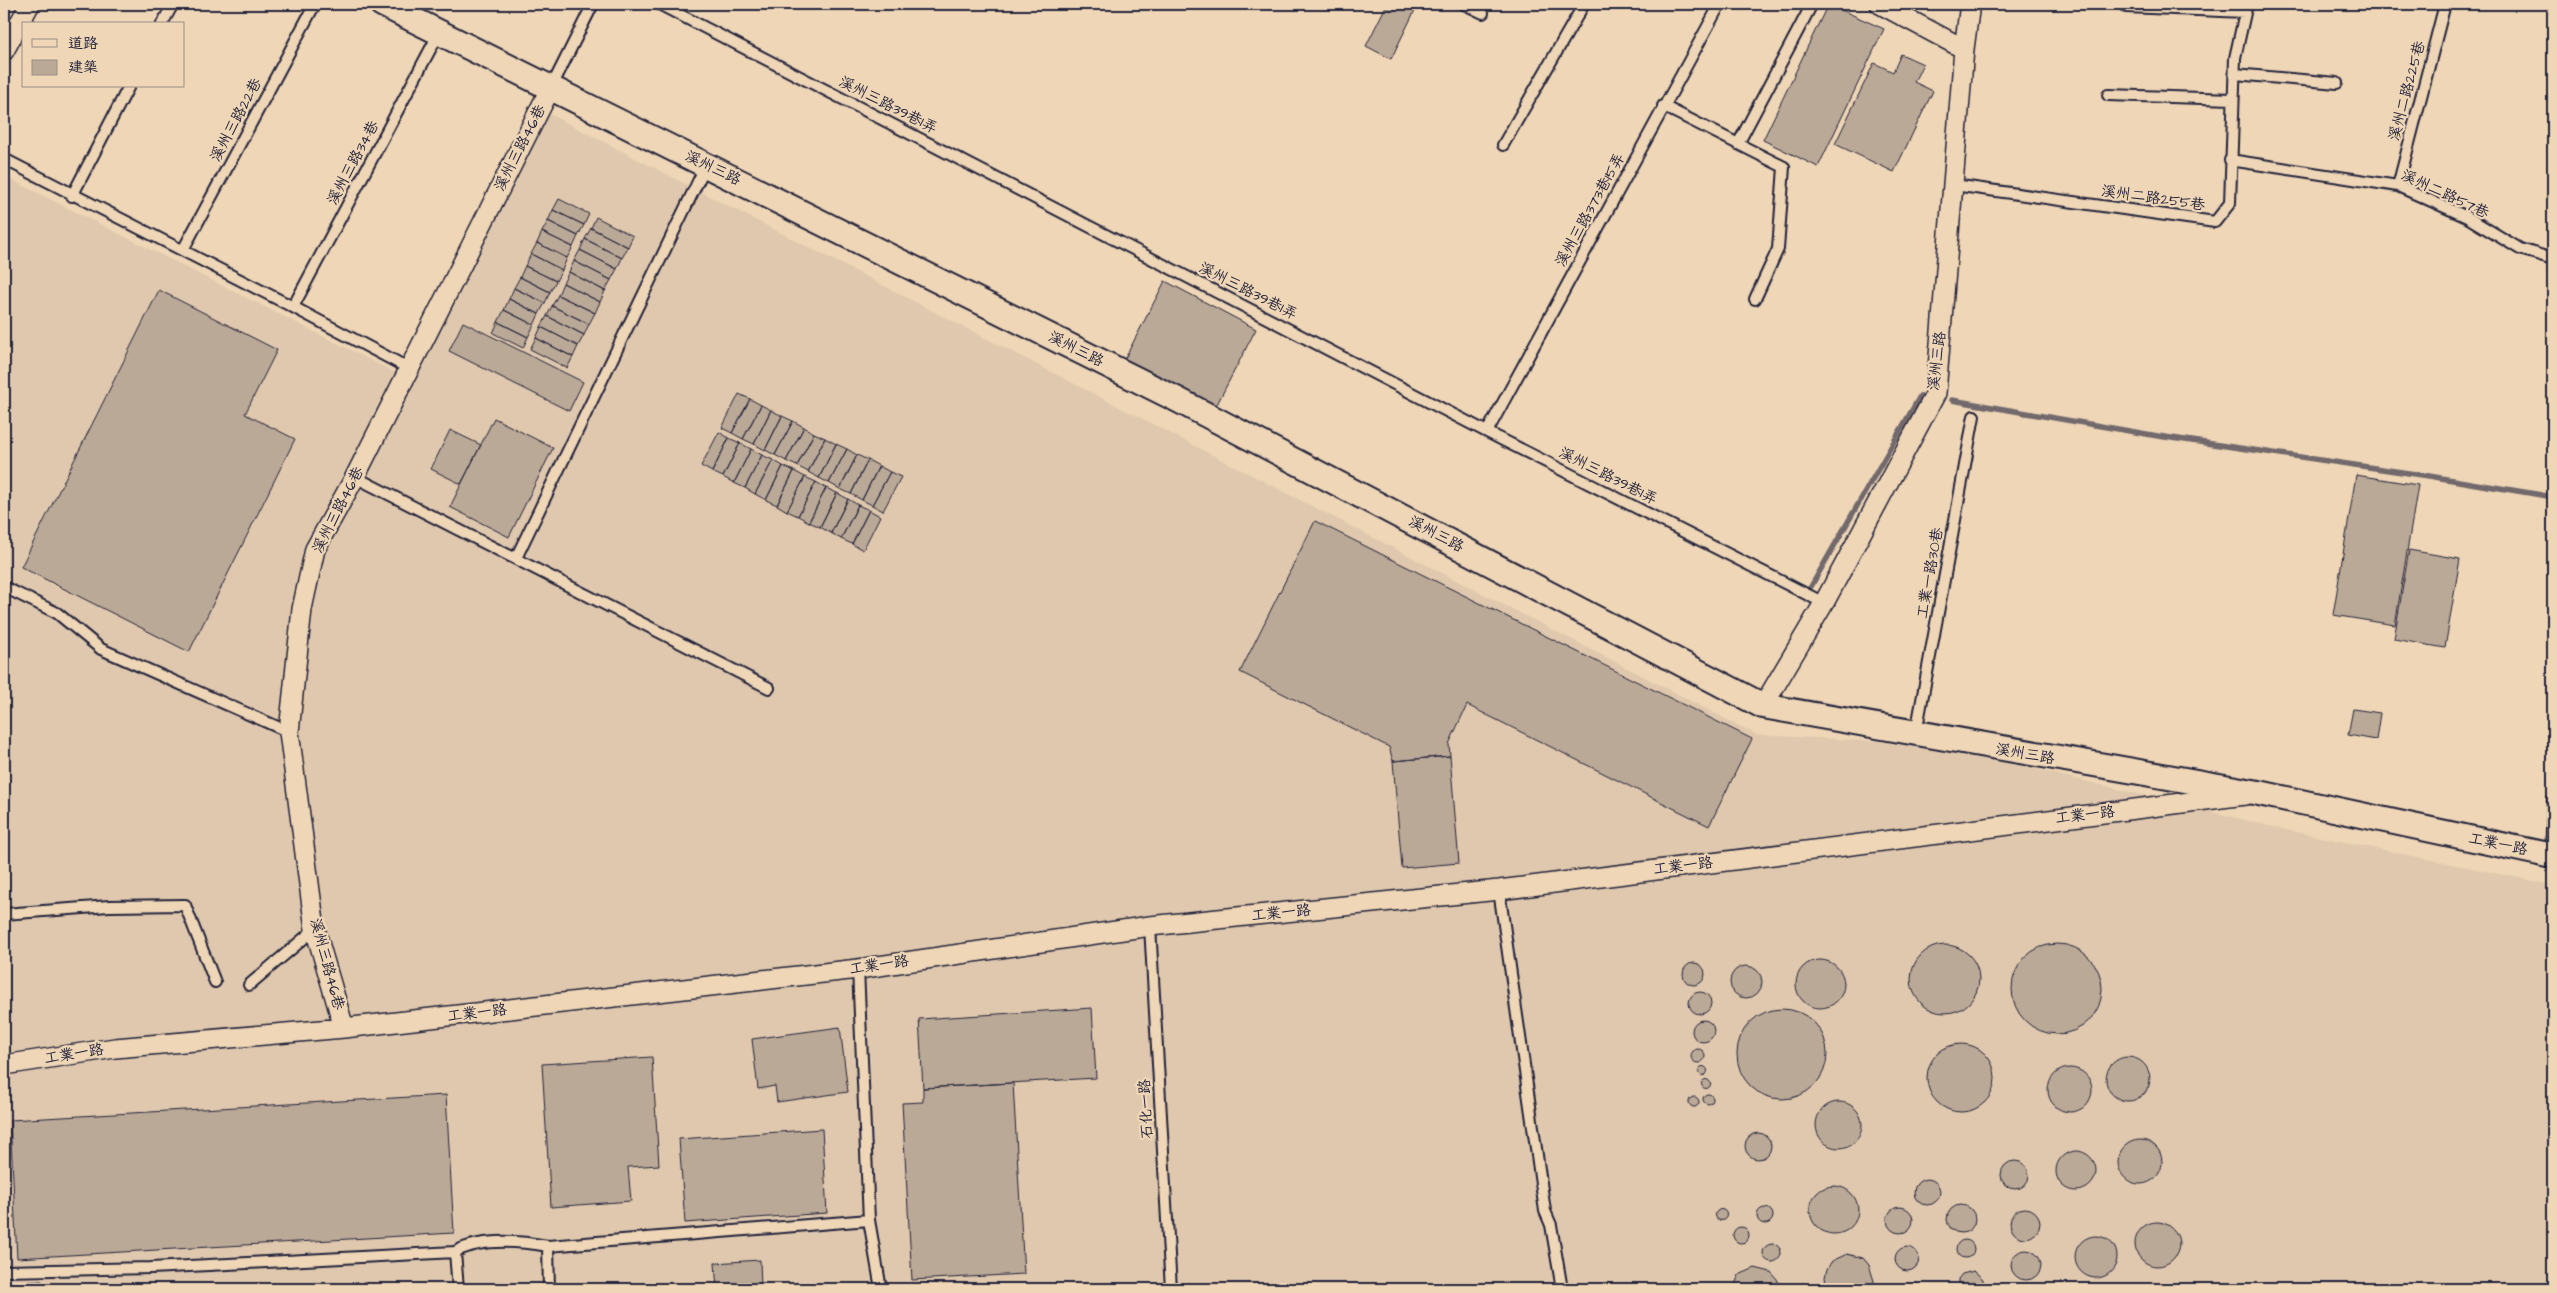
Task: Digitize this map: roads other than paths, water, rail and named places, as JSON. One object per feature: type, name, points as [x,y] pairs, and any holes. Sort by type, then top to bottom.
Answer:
[{"type":"street","points":[[4,51],[30,4]]},
{"type":"street","name":"溪州三路","points":[[382,4],[1178,400],[1763,706],[2259,793]]},
{"type":"street","points":[[1880,4],[1964,48]]},
{"type":"street","name":"溪州三路","points":[[1763,706],[1824,603],[1936,393],[1964,48],[1970,4]]},
{"type":"street","name":"溪州三路46巷","points":[[344,1028],[315,929],[289,732],[302,609],[315,549],[355,477],[408,368],[550,89]]},
{"type":"street","name":"工業一路","points":[[4,1065],[115,1048],[344,1028],[858,968],[1150,926],[1498,890],[2259,793],[2552,855]]},
{"type":"lane","points":[[163,22],[173,4]]},
{"type":"lane","name":"溪州三路22巷","points":[[183,250],[315,4]]},
{"type":"lane","points":[[550,89],[593,4]]},
{"type":"lane","name":"溪州三路39巷1弄","points":[[659,4],[1487,432],[1824,603]]},
{"type":"lane","points":[[1464,4],[1483,13]]},
{"type":"lane","points":[[1503,145],[1584,4]]},
{"type":"lane","name":"溪州三路373巷15弄","points":[[1487,432],[1720,4]]},
{"type":"lane","points":[[1738,144],[1812,4]]},
{"type":"lane","name":"溪州二路225巷","points":[[2398,186],[2446,4]]},
{"type":"lane","points":[[2126,7],[2246,8]]},
{"type":"lane","name":"溪州二路255巷","points":[[1954,185],[2215,222],[2230,203],[2235,58],[2246,8]]},
{"type":"lane","name":"溪州三路34巷","points":[[293,307],[439,33]]},
{"type":"lane","points":[[2235,74],[2337,83]]},
{"type":"lane","points":[[72,196],[128,88]]},
{"type":"lane","points":[[2108,95],[2233,99]]},
{"type":"lane","points":[[1663,106],[1784,167],[1778,249],[1755,299]]},
{"type":"lane","points":[[4,159],[72,196],[183,250],[408,368]]},
{"type":"lane","name":"溪州二路57巷","points":[[2230,160],[2398,186],[2467,217],[2520,249],[2553,259]]},
{"type":"lane","points":[[516,558],[706,164]]},
{"type":"lane","name":"工業一路30巷","points":[[1916,734],[1974,416]]},
{"type":"lane","points":[[355,477],[769,688]]},
{"type":"lane","points":[[4,588],[57,613],[101,649],[289,732]]},
{"type":"lane","points":[[2552,855],[2553,800]]},
{"type":"lane","points":[[1498,890],[1544,1211],[1552,1225],[1562,1289]]},
{"type":"lane","points":[[4,914],[109,906],[185,904],[215,982]]},
{"type":"lane","name":"石化一路","points":[[1150,926],[1171,1289]]},
{"type":"lane","points":[[249,985],[315,929]]},
{"type":"lane","points":[[858,968],[869,1220],[881,1289]]},
{"type":"lane","points":[[4,1271],[161,1267],[455,1252],[469,1245],[526,1242],[548,1246],[869,1220]]},
{"type":"lane","points":[[548,1246],[549,1289]]},
{"type":"lane","points":[[455,1252],[458,1289]]},
{"type":"waterway","points":[[1809,590],[1920,396]]},
{"type":"waterway","points":[[1952,400],[2158,436],[2429,476],[2553,497]]}]
